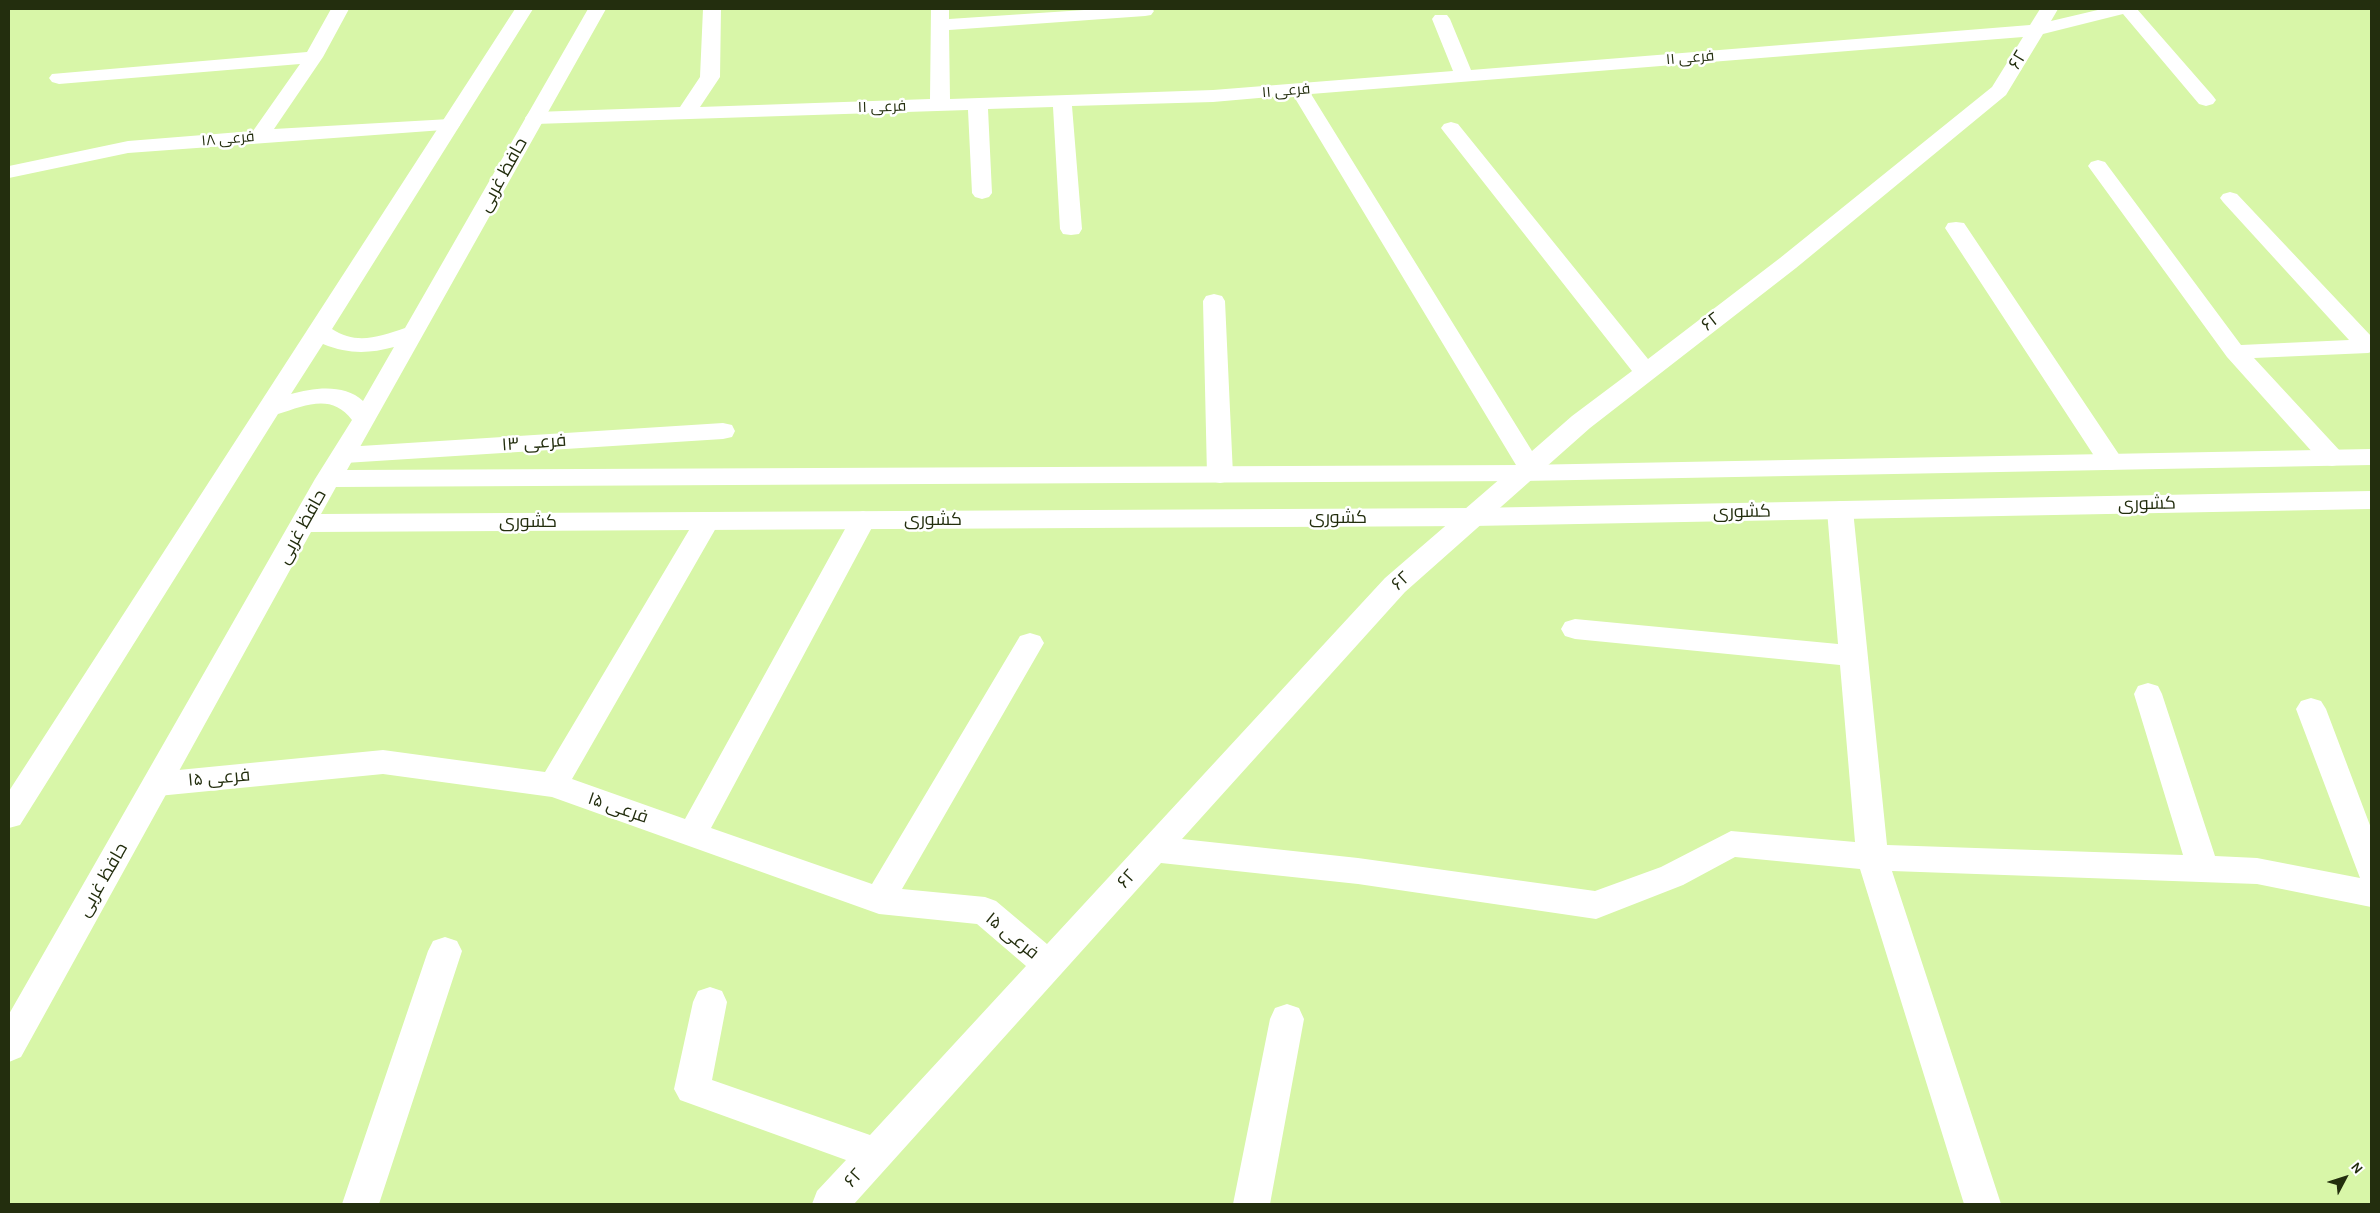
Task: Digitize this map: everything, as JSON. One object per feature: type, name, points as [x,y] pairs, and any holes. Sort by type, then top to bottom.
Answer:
[{"type":"street","points":[[259,136],[314,57],[340,9]]},
{"type":"street","points":[[9,816],[524,9]]},
{"type":"street","name":"حافظ غربی","points":[[9,1046],[328,479],[345,455],[597,9]]},
{"type":"street","points":[[686,113],[710,77],[712,9]]},
{"type":"street","name":"فرعی ۱۱","points":[[535,118],[1213,96],[1464,76],[2042,19],[2123,9]]},
{"type":"street","points":[[2128,9],[2206,100]]},
{"type":"street","points":[[940,105],[940,17],[1145,11]]},
{"type":"street","points":[[1441,19],[1464,76]]},
{"type":"street","name":"۶۲","points":[[830,1204],[1396,585],[1581,422],[1788,263],[1999,91],[2042,19]]},
{"type":"street","points":[[59,78],[314,57]]},
{"type":"street","points":[[1299,90],[1527,470]]},
{"type":"street","points":[[1062,101],[1072,229]]},
{"type":"street","points":[[978,104],[982,193]]},
{"type":"street","name":"فرعی ۱۸","points":[[9,172],[128,147],[259,136],[450,124]]},
{"type":"street","points":[[1451,128],[1646,373]]},
{"type":"street","points":[[2098,166],[2235,352],[2332,458]]},
{"type":"street","points":[[2230,198],[2368,346],[2235,352]]},
{"type":"street","points":[[1956,228],[2111,462]]},
{"type":"street","points":[[1214,301],[1220,475]]},
{"type":"street","points":[[319,330],[330,339],[346,346],[366,347],[414,333]]},
{"type":"street","points":[[269,409],[300,400],[325,396],[349,402],[365,420]]},
{"type":"street","name":"فرعی ۱۳","points":[[345,455],[723,431]]},
{"type":"street","points":[[328,479],[1220,475],[2371,457]]},
{"type":"street","name":"کشوری","points":[[304,523],[1473,517],[2371,500]]},
{"type":"street","points":[[1840,510],[1872,857],[1982,1204]]},
{"type":"street","points":[[692,834],[863,520]]},
{"type":"street","points":[[553,785],[707,521]]},
{"type":"street","points":[[1575,629],[1853,656]]},
{"type":"street","points":[[879,900],[1030,643]]},
{"type":"street","points":[[2148,694],[2203,869]]},
{"type":"street","points":[[2311,709],[2371,869]]},
{"type":"street","name":"فرعی ۱۵","points":[[158,784],[383,762],[553,785],[879,900],[985,911],[1048,965]]},
{"type":"street","points":[[1154,850],[1358,871],[1596,905],[1672,876],[1731,844],[1872,857],[2258,871],[2371,894]]},
{"type":"street","points":[[360,1204],[445,951]]},
{"type":"street","points":[[710,1002],[692,1089],[876,1154]]},
{"type":"street","points":[[1251,1204],[1287,1019]]}]
